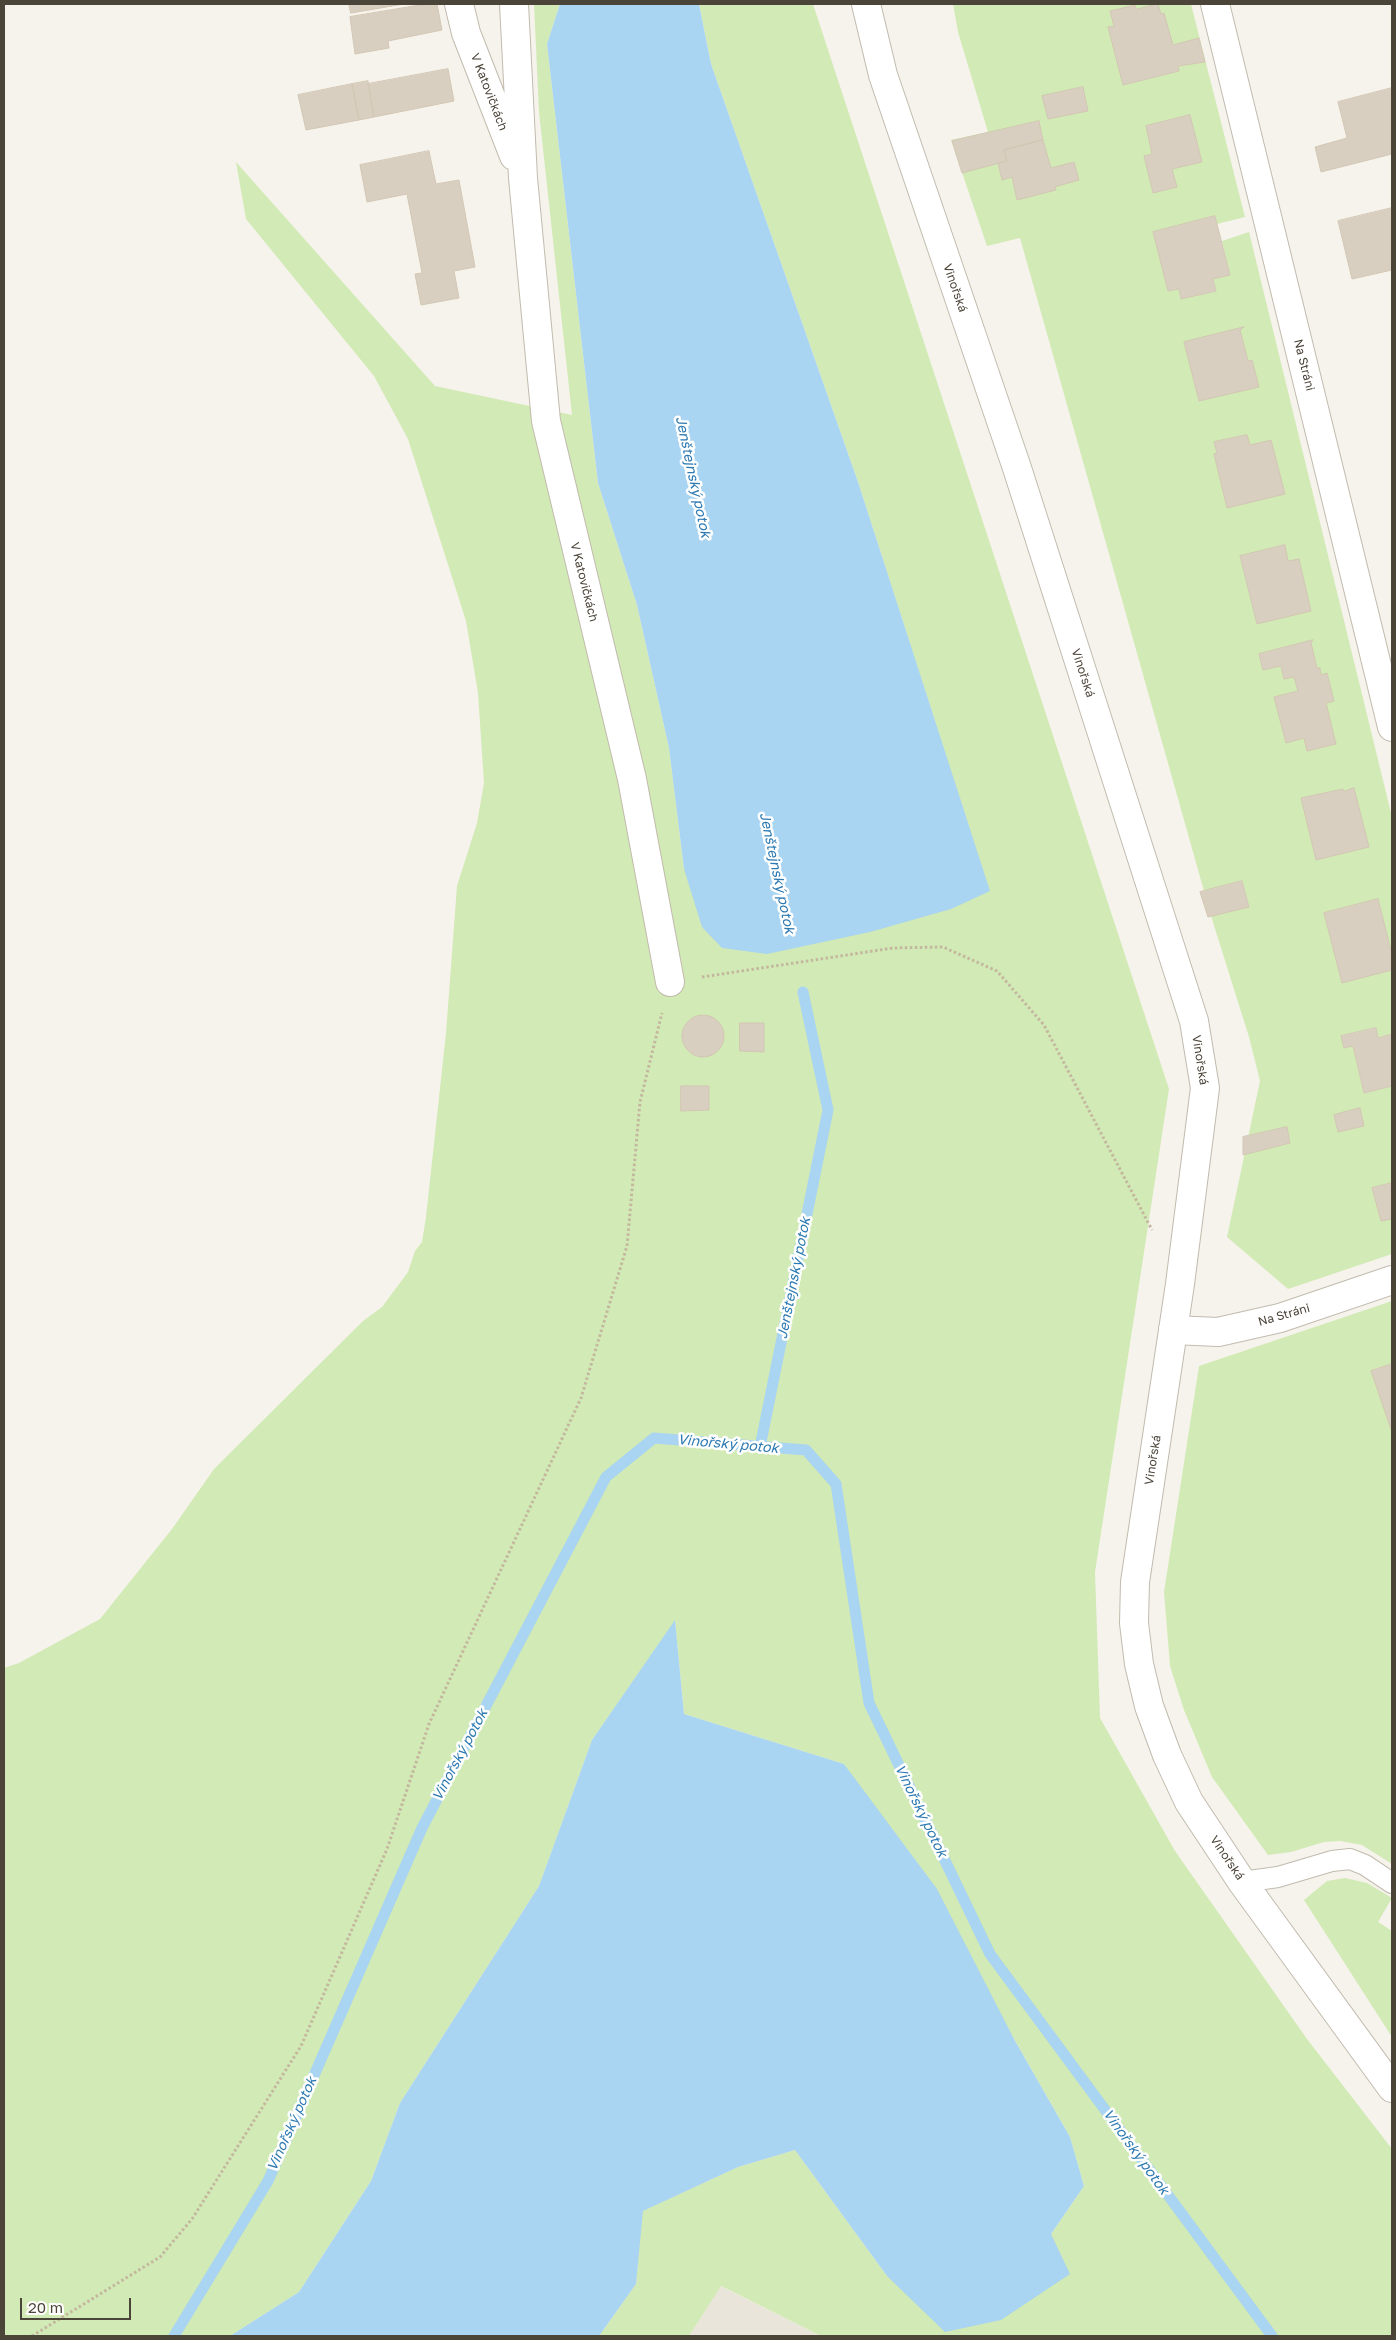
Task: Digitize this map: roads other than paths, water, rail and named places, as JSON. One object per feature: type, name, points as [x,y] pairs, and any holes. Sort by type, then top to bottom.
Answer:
[{"type":"street","name":"V Katovičkách","points":[[459,4],[466,34],[523,178]]},
{"type":"street","name":"V Katovičkách","points":[[514,4],[523,178],[546,421],[632,779],[670,982]]},
{"type":"street","name":"Vinořská","points":[[866,4],[883,75],[1017,468],[1194,1021],[1205,1088],[1180,1284],[1135,1582],[1134,1622],[1139,1664],[1155,1722],[1167,1755],[1189,1802],[1242,1882],[1392,2088]]},
{"type":"street","name":"Na Stráni","points":[[1214,4],[1392,727]]},
{"type":"street","name":"Na Stráni","points":[[1173,1330],[1218,1332],[1271,1320],[1392,1280]]},
{"type":"lane","points":[[1242,1882],[1278,1877],[1332,1861],[1350,1860],[1365,1865],[1392,1883]]},
{"type":"water","points":[[560,4],[699,4],[711,64],[858,482],[990,891],[951,909],[870,932],[767,954],[722,948],[702,927],[684,869],[669,748],[637,605],[598,483],[547,44]]},
{"type":"water","points":[[675,1620],[684,1714],[844,1764],[937,1889],[1014,2039],[1070,2137],[1084,2186],[1051,2234],[1070,2274],[1001,2320],[945,2332],[887,2276],[795,2150],[738,2167],[643,2211],[636,2284],[599,2336],[230,2336],[299,2292],[371,2181],[400,2103],[539,1886],[592,1740]]},
{"type":"waterway","name":"Jenštejnský potok","points":[[760,1447],[828,1110],[803,992]]},
{"type":"waterway","name":"Vinořský potok","points":[[174,2336],[268,2181],[422,1828],[606,1477],[654,1438],[806,1450],[836,1484],[869,1703],[990,1954],[1272,2336]]}]
